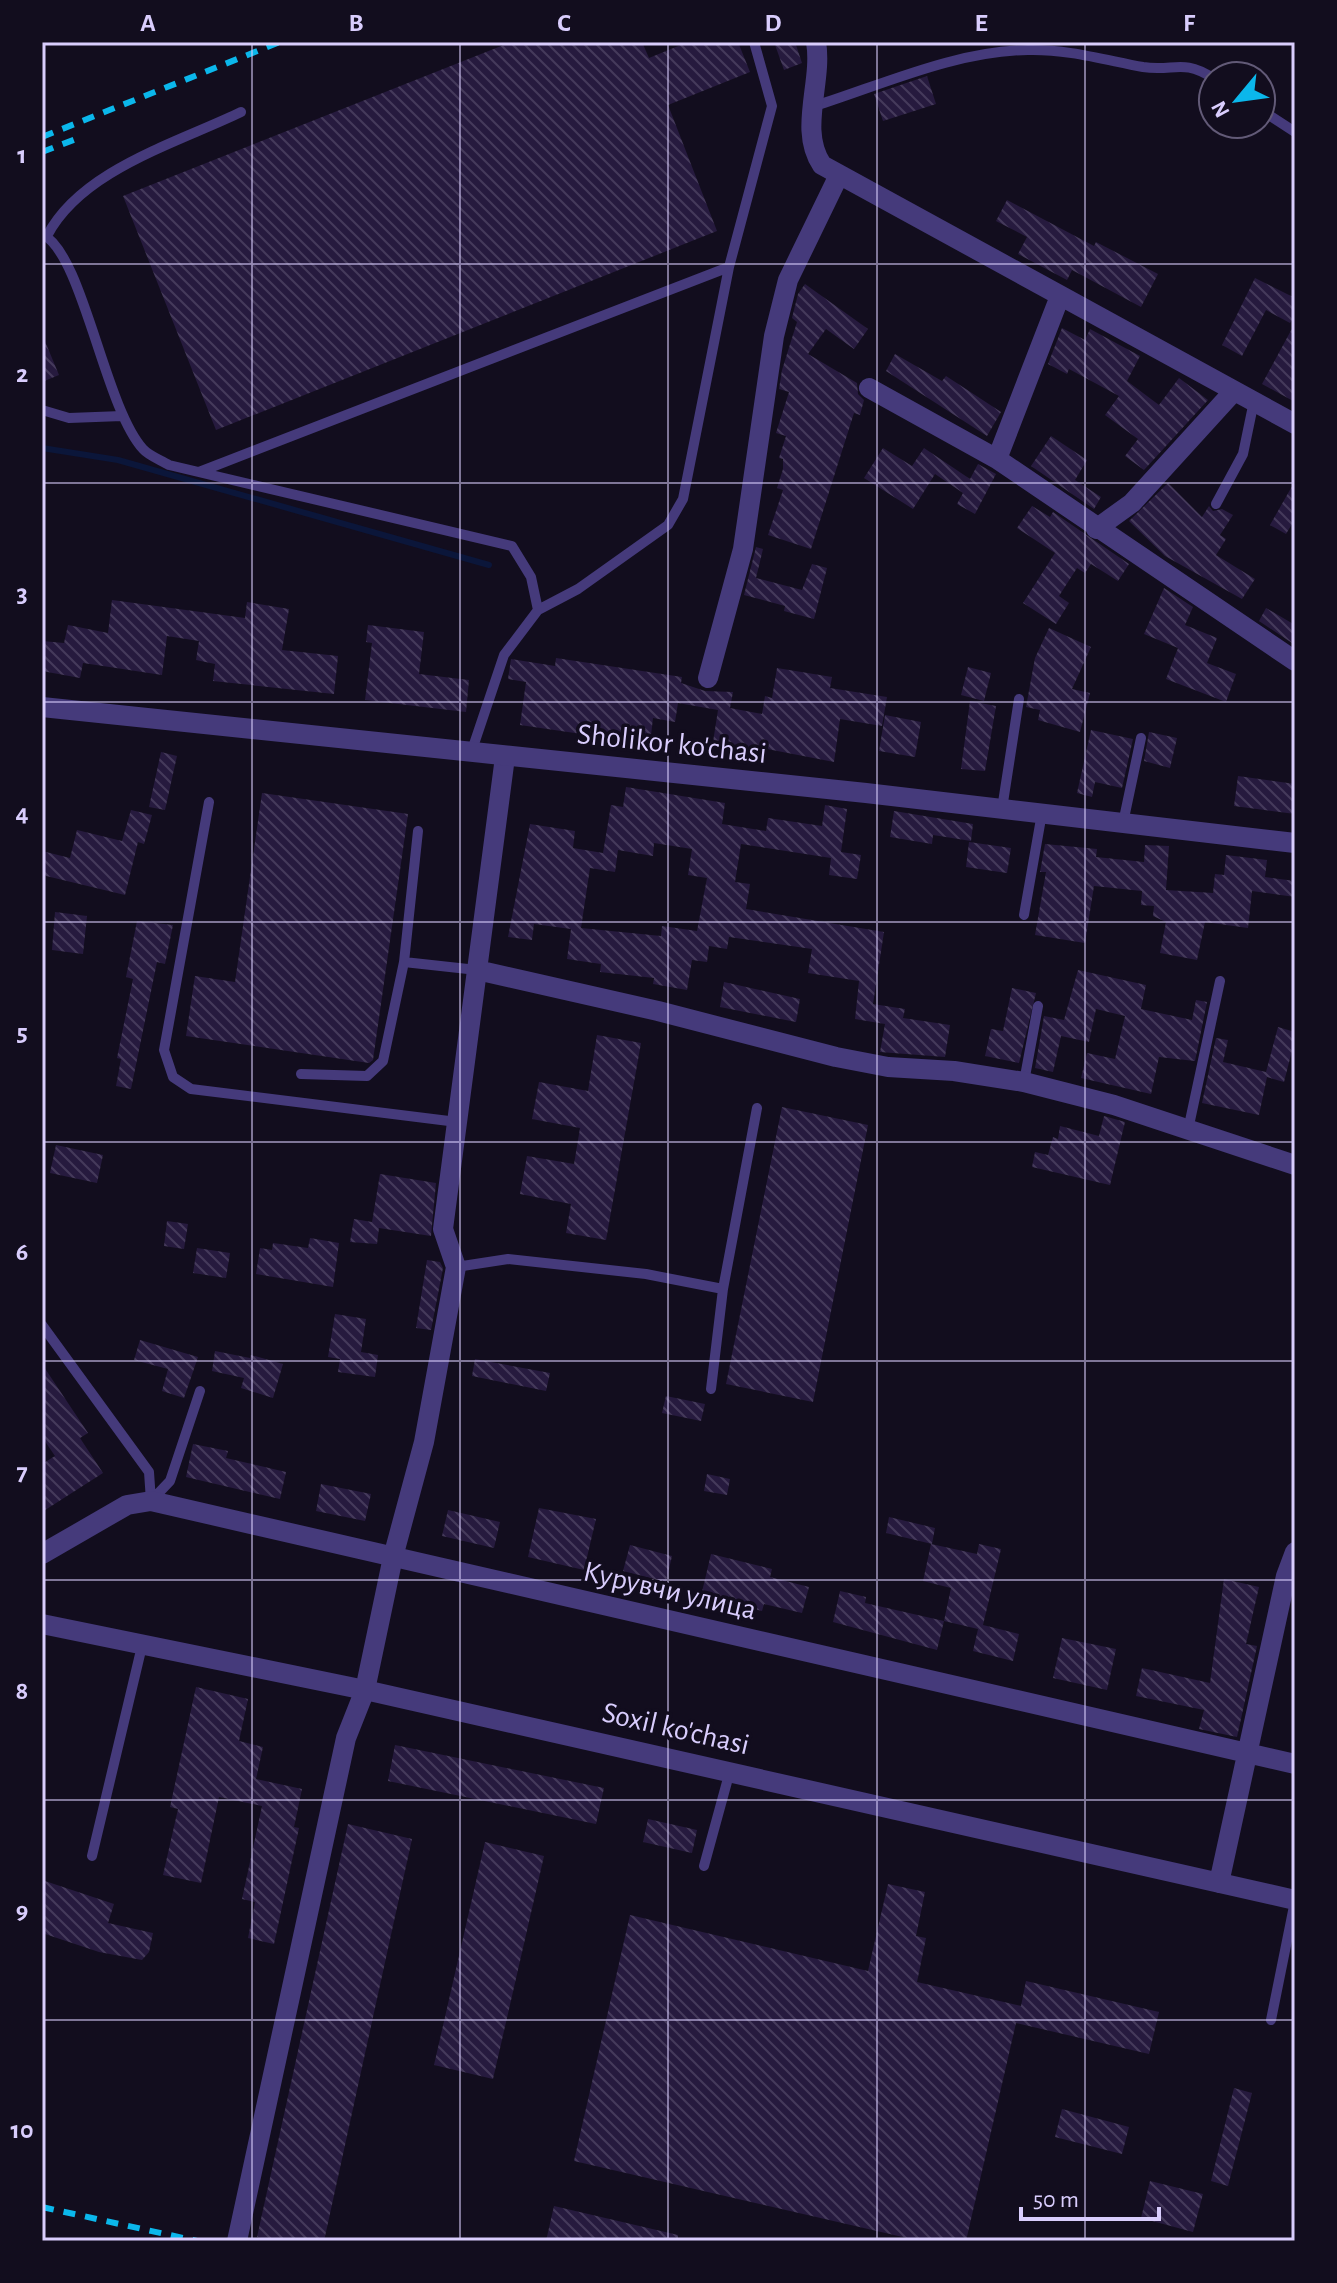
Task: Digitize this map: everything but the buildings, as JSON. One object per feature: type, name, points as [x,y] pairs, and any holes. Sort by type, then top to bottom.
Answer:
[{"type":"street","points":[[816,42],[815,106],[810,133],[813,152],[822,165],[1295,424]]},
{"type":"street","points":[[708,678],[743,549],[777,322],[788,280],[839,175]]},
{"type":"street","points":[[997,459],[1060,296]]},
{"type":"street","points":[[869,388],[997,459],[1295,661]]},
{"type":"street","points":[[1096,529],[1132,503],[1234,391]]},
{"type":"street","name":"Sholikor ko'chasi","points":[[42,707],[1042,813],[1295,843]]},
{"type":"street","points":[[237,2241],[346,1738],[365,1690],[393,1557],[424,1442],[456,1267],[443,1229],[505,757]]},
{"type":"street","points":[[477,970],[658,1011],[836,1057],[888,1067],[954,1071],[1024,1082],[1114,1105],[1295,1165]]},
{"type":"street","points":[[42,1554],[127,1505],[151,1501]]},
{"type":"street","name":"Курувчи улица","points":[[151,1501],[1295,1764]]},
{"type":"street","points":[[1219,1883],[1286,1576],[1295,1552]]},
{"type":"street","name":"Soxil ko'chasi","points":[[42,1624],[365,1690],[1295,1901]]},
{"type":"lane","points":[[471,753],[504,655],[538,610],[578,589],[668,525],[683,499],[729,267],[772,106],[754,42]]},
{"type":"lane","points":[[815,106],[972,56],[1029,50],[1099,56],[1150,68],[1183,64],[1197,71]]},
{"type":"lane","points":[[241,112],[92,182],[45,235],[65,259],[122,416],[144,450],[169,465],[512,546],[531,577],[538,610]]},
{"type":"lane","points":[[1277,120],[1295,132]]},
{"type":"lane","points":[[198,473],[729,267]]},
{"type":"lane","points":[[1216,504],[1243,454],[1254,401]]},
{"type":"lane","points":[[42,410],[69,418],[122,416]]},
{"type":"lane","points":[[1002,809],[1019,699]]},
{"type":"lane","points":[[1123,823],[1141,738]]},
{"type":"lane","points":[[209,802],[164,1050],[173,1077],[191,1089],[457,1122]]},
{"type":"lane","points":[[1024,915],[1042,813]]},
{"type":"lane","points":[[301,1074],[367,1076],[383,1061],[404,962],[418,831]]},
{"type":"lane","points":[[404,962],[477,970]]},
{"type":"lane","points":[[1188,1130],[1220,981]]},
{"type":"lane","points":[[1024,1082],[1038,1006]]},
{"type":"lane","points":[[711,1389],[723,1289],[757,1108]]},
{"type":"lane","points":[[456,1267],[508,1259],[646,1274],[723,1289]]},
{"type":"lane","points":[[42,1325],[149,1472],[151,1501]]},
{"type":"lane","points":[[151,1501],[170,1481],[200,1391]]},
{"type":"lane","points":[[92,1856],[142,1646]]},
{"type":"lane","points":[[704,1866],[730,1771]]},
{"type":"lane","points":[[1271,2020],[1295,1901]]},
{"type":"waterway","points":[[42,448],[118,460],[489,565]]},
{"type":"railway","points":[[42,137],[280,42]]},
{"type":"railway","points":[[42,152],[76,139]]},
{"type":"railway","points":[[42,2207],[197,2241]]}]
